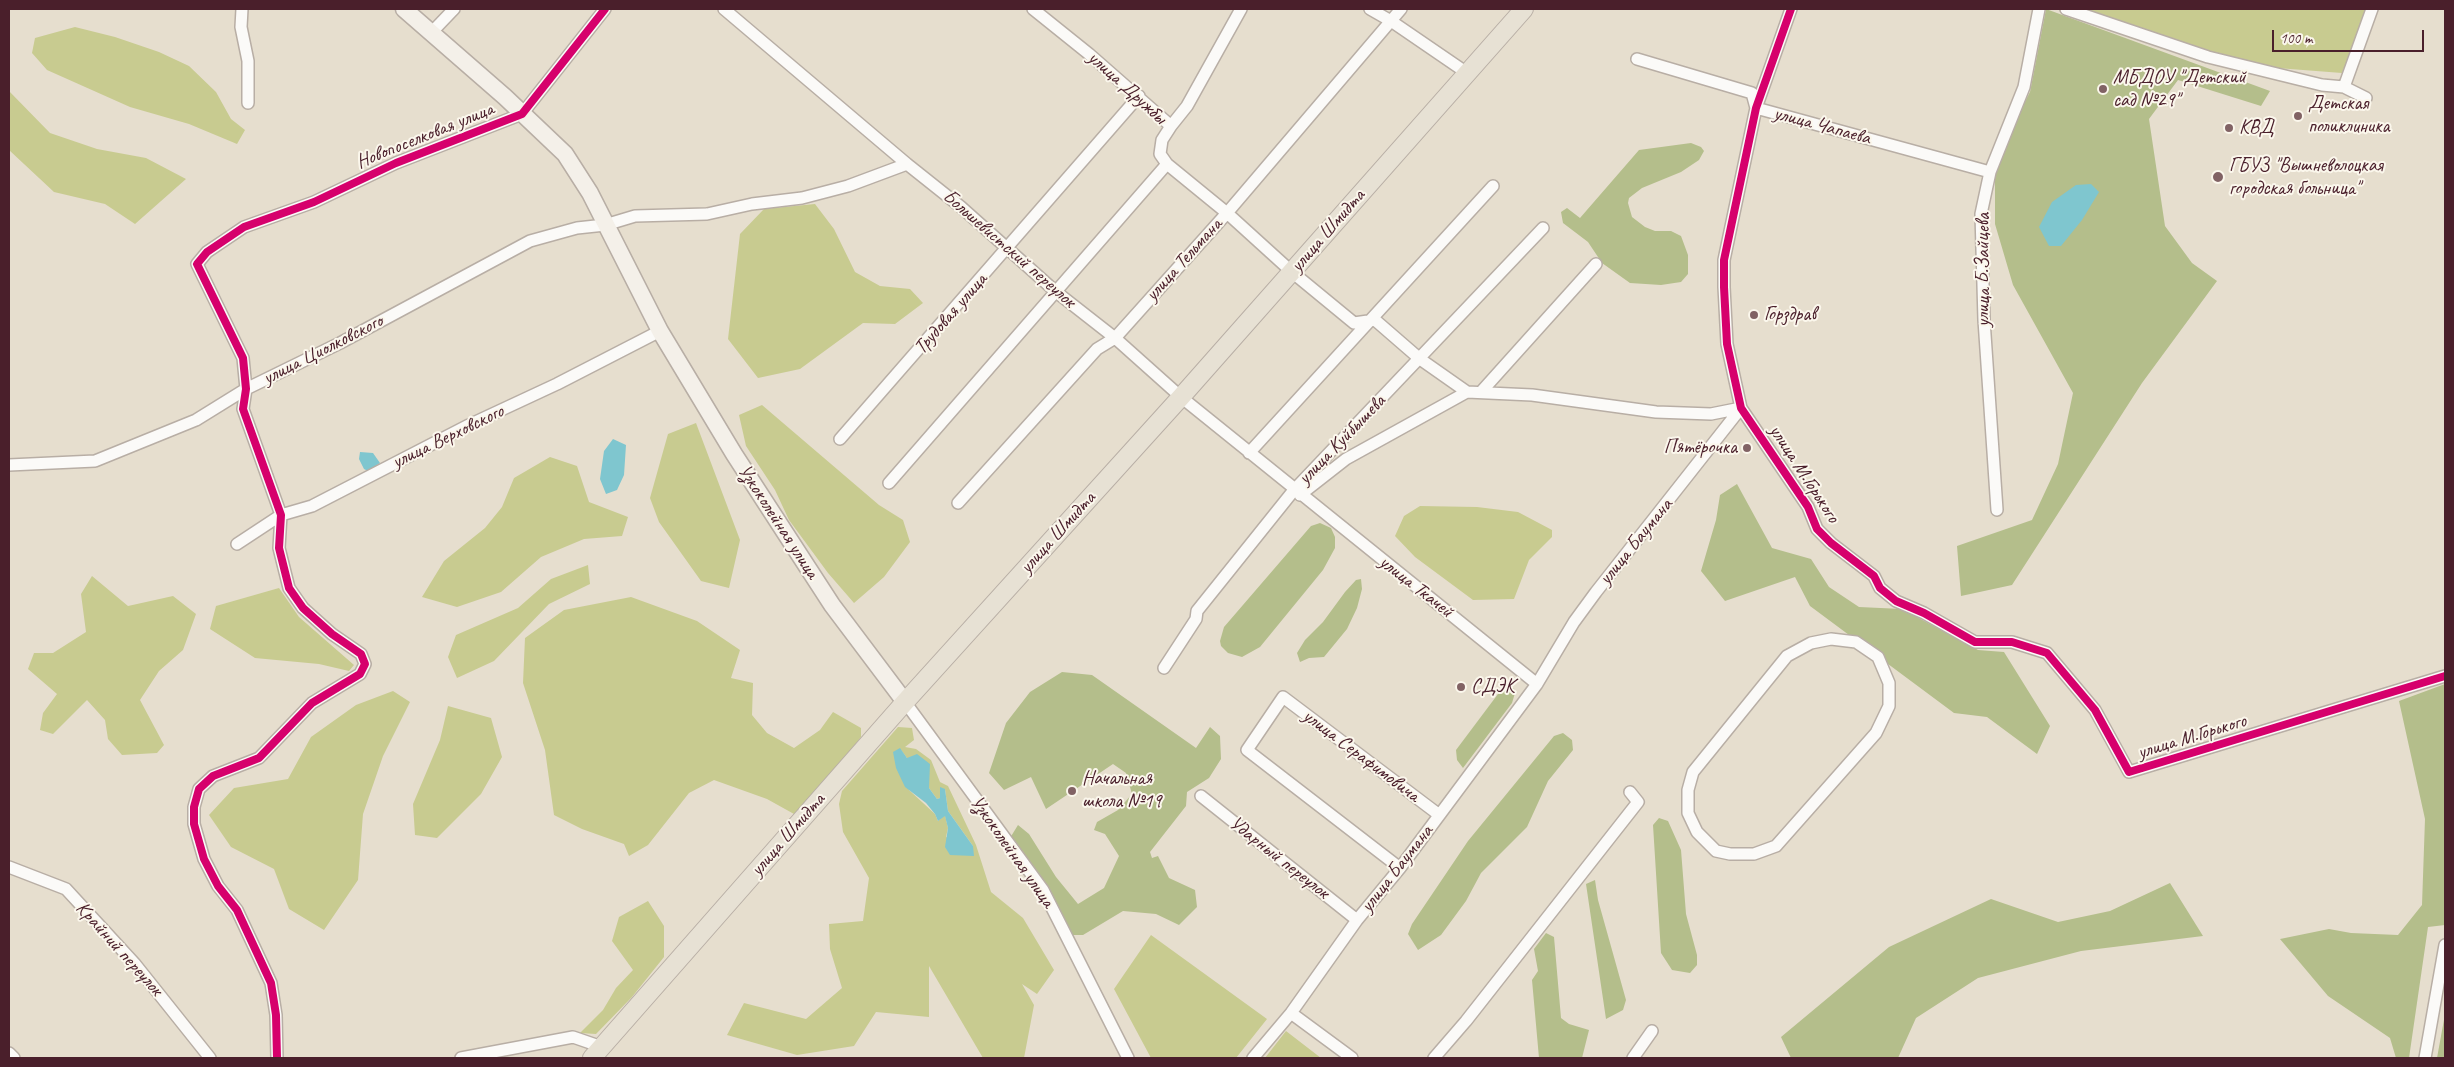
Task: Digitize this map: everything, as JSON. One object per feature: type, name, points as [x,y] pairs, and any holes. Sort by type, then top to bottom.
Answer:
[{"type":"main road","name":"улица Шмидта","points":[[597,1052],[905,702],[1181,397],[1524,9]]},
{"type":"street","points":[[242,9],[241,27],[248,60],[248,103]]},
{"type":"street","name":"Узкоколейная улица","points":[[404,9],[565,154],[590,193],[660,331],[734,454],[832,605],[1043,890],[1128,1058]]},
{"type":"street","points":[[431,33],[454,9]]},
{"type":"street","name":"Новопоселковая улица","points":[[246,389],[243,358],[197,264],[207,252],[244,227],[314,202],[396,163],[522,114],[605,9]]},
{"type":"street","name":"Большевистский переулок","points":[[724,9],[1009,248],[1055,291],[1115,338],[1181,397],[1297,492]]},
{"type":"street","name":"улица Дружбы","points":[[1033,9],[1139,96],[1171,126],[1162,140],[1160,154],[1167,164]]},
{"type":"street","points":[[1171,126],[1187,106],[1241,9]]},
{"type":"street","points":[[1370,9],[1391,21],[1467,73]]},
{"type":"street","name":"улица Тельмана","points":[[958,503],[1097,349],[1115,338],[1227,213],[1401,9]]},
{"type":"street","name":"улица М.Горького","points":[[1791,9],[1756,108],[1724,260],[1727,344],[1741,408],[1808,507],[1817,529],[1831,543],[1874,576],[1880,588],[1896,600],[1924,613],[1975,642],[2012,642],[2047,653],[2095,710],[2129,772],[2445,676]]},
{"type":"street","name":"улица Б.Зайцева","points":[[1997,510],[1984,320],[1982,224],[1990,172],[2024,88],[2039,9]]},
{"type":"street","points":[[2066,9],[2208,58],[2306,82],[2344,88],[2366,98]]},
{"type":"street","points":[[2344,88],[2372,9]]},
{"type":"street","name":"улица Чапаева","points":[[1637,59],[1752,93],[1756,108],[1990,172]]},
{"type":"street","name":"Трудовая улица","points":[[840,439],[1009,248],[1139,96]]},
{"type":"street","name":"улица Циолковского","points":[[9,465],[95,461],[196,420],[246,389],[340,343],[530,241],[577,228],[605,225],[635,216],[706,214],[752,204],[802,198],[848,186],[907,164]]},
{"type":"street","points":[[889,483],[1167,164],[1227,213],[1292,272],[1354,323],[1375,320],[1420,359],[1466,392]]},
{"type":"street","points":[[1249,453],[1493,186]]},
{"type":"street","name":"улица Куйбышева","points":[[1164,668],[1196,619],[1197,611],[1297,492],[1543,228]]},
{"type":"street","points":[[1481,392],[1596,264]]},
{"type":"street","name":"улица Верховского","points":[[237,544],[281,515],[312,506],[469,425],[557,384],[660,331]]},
{"type":"street","points":[[246,389],[243,409],[281,515],[279,548],[289,588],[303,608],[332,634],[361,654],[365,664],[360,674],[312,703],[259,758],[213,776],[199,789],[194,807],[194,824],[204,859],[218,886],[237,910],[271,983],[276,1015],[277,1058]]},
{"type":"street","points":[[1297,492],[1346,459],[1466,392],[1532,395],[1656,412],[1711,414],[1741,408]]},
{"type":"street","name":"улица Баумана","points":[[1253,1058],[1291,1013],[1357,920],[1400,868],[1438,814],[1537,684],[1574,622],[1590,600],[1741,408]]},
{"type":"street","name":"улица Ткачей","points":[[1297,492],[1537,684]]},
{"type":"street","points":[[1831,639],[1856,642],[1878,657],[1889,682],[1889,706],[1876,733],[1776,846],[1754,854],[1730,854],[1716,851],[1697,832],[1688,813],[1688,790],[1693,772],[1787,656],[1811,644],[1831,639]]},
{"type":"street","name":"улица Серафимовича","points":[[1400,868],[1247,750],[1283,698],[1438,814]]},
{"type":"street","points":[[1434,1058],[1478,1006],[1638,802],[1630,792]]},
{"type":"street","name":"Ударный переулок","points":[[1201,796],[1357,920]]},
{"type":"street","name":"Крайний переулок","points":[[9,867],[66,889],[135,964],[200,1042],[210,1058]]},
{"type":"street","points":[[2425,1058],[2445,945]]},
{"type":"street","points":[[1291,1013],[1352,1058]]},
{"type":"street","points":[[1633,1058],[1652,1031]]},
{"type":"street","points":[[461,1058],[573,1037],[597,1052]]},
{"type":"street","points":[[9,1053],[14,1058]]},
{"type":"green space","points":[[2046,9],[2270,91],[2261,106],[2178,80],[2149,119],[2165,226],[2192,263],[2217,281],[2142,383],[2012,585],[1961,596],[1957,546],[2032,520],[2058,464],[2073,393],[2013,285],[1995,224],[1995,173],[2017,117],[2030,92]]},
{"type":"green space","points":[[2090,9],[2367,9],[2342,73],[2277,68],[2211,54],[2089,12]]},
{"type":"green space","points":[[75,27],[115,37],[159,52],[189,66],[216,92],[231,119],[245,130],[237,144],[189,124],[130,107],[47,70],[32,53],[35,38]]},
{"type":"green space","points":[[9,91],[50,133],[97,149],[146,158],[186,179],[135,224],[105,204],[54,192],[9,150]]},
{"type":"green space","points":[[1691,143],[1701,147],[1704,151],[1699,160],[1681,172],[1642,188],[1629,198],[1628,203],[1632,217],[1645,227],[1655,231],[1671,231],[1681,236],[1688,255],[1688,274],[1681,282],[1661,285],[1630,283],[1602,263],[1588,242],[1563,223],[1561,212],[1567,208],[1580,218],[1639,150]]},
{"type":"green space","points":[[815,204],[834,229],[855,272],[880,286],[910,289],[923,303],[895,324],[863,323],[800,369],[758,378],[728,339],[740,234],[764,209]]},
{"type":"green space","points":[[762,405],[879,505],[903,520],[910,542],[884,577],[854,603],[828,573],[789,520],[775,490],[746,446],[739,415]]},
{"type":"green space","points":[[696,423],[740,540],[729,588],[701,581],[659,522],[650,498],[668,434]]},
{"type":"green space","points":[[550,457],[577,466],[589,502],[628,517],[622,536],[584,539],[541,557],[501,592],[457,607],[422,597],[444,561],[485,528],[502,507],[514,478]]},
{"type":"green space","points":[[1737,484],[1772,548],[1811,559],[1829,587],[1859,607],[1902,609],[1978,650],[2004,652],[2050,726],[2037,754],[1987,717],[1954,713],[1810,606],[1795,577],[1725,601],[1701,571],[1716,520],[1720,495]]},
{"type":"green space","points":[[1420,506],[1477,507],[1518,512],[1552,530],[1552,537],[1529,560],[1514,599],[1473,600],[1415,557],[1395,536],[1404,516]]},
{"type":"green space","points":[[1320,523],[1331,528],[1335,537],[1335,548],[1323,570],[1260,647],[1242,657],[1228,653],[1221,646],[1220,641],[1224,627],[1311,526]]},
{"type":"green space","points":[[588,565],[590,584],[549,604],[494,661],[457,678],[448,657],[456,635],[518,608],[551,579]]},
{"type":"green space","points":[[92,576],[128,606],[173,596],[196,614],[183,650],[159,671],[140,700],[164,745],[157,753],[122,755],[108,739],[105,720],[87,700],[53,734],[40,730],[43,713],[57,694],[28,669],[34,653],[53,653],[86,632],[81,594]]},
{"type":"green space","points":[[1361,579],[1362,589],[1357,608],[1347,629],[1324,657],[1309,658],[1300,662],[1297,653],[1305,640],[1323,622],[1356,580]]},
{"type":"green space","points":[[279,588],[299,617],[354,665],[349,671],[319,664],[255,658],[210,629],[216,606]]},
{"type":"green space","points":[[631,597],[697,621],[740,650],[731,678],[753,683],[752,715],[767,733],[794,748],[820,730],[833,712],[861,728],[861,737],[838,768],[794,814],[767,799],[714,780],[689,793],[648,845],[629,856],[624,844],[582,829],[554,815],[545,750],[523,683],[525,638],[564,610]]},
{"type":"green space","points":[[1062,672],[1092,675],[1196,748],[1210,727],[1220,736],[1221,759],[1209,778],[1187,792],[1186,806],[1150,852],[1152,858],[1158,856],[1169,878],[1195,890],[1197,907],[1179,925],[1156,914],[1123,911],[1083,935],[1071,935],[1010,838],[1018,825],[1029,834],[1056,877],[1078,904],[1104,888],[1119,856],[1105,834],[1094,830],[1097,822],[1118,810],[1132,794],[1126,773],[1113,764],[1046,809],[1031,777],[1004,790],[989,773],[1006,723],[1030,692]]},
{"type":"green space","points":[[2445,684],[2445,925],[2428,927],[2409,1058],[2396,1058],[2390,1038],[2328,996],[2280,939],[2329,929],[2351,933],[2398,935],[2422,905],[2425,819],[2399,701]]},
{"type":"green space","points":[[1504,686],[1514,688],[1515,693],[1512,703],[1463,768],[1457,760],[1456,750]]},
{"type":"green space","points":[[393,691],[410,702],[383,756],[363,814],[358,880],[324,930],[289,909],[274,869],[231,847],[209,815],[234,788],[288,779],[311,737],[356,705]]},
{"type":"green space","points":[[448,706],[491,718],[502,757],[481,794],[437,838],[415,835],[413,804],[440,740]]},
{"type":"green space","points":[[898,727],[912,728],[914,740],[905,747],[916,749],[931,760],[940,782],[948,786],[976,845],[991,892],[1023,918],[1054,970],[1037,994],[1022,984],[1034,1005],[1024,1058],[983,1058],[929,966],[929,1017],[876,1012],[854,1046],[797,1055],[727,1035],[744,1003],[806,1019],[842,988],[830,949],[829,924],[863,921],[869,878],[843,832],[839,804],[842,791]],"holes":[[[901,750],[907,758],[929,764],[929,788],[937,799],[940,798],[945,789],[948,811],[973,846],[946,837],[948,828],[945,815],[938,821],[935,814],[909,790]]]},
{"type":"green space","points":[[1563,733],[1572,740],[1573,750],[1548,781],[1527,827],[1481,873],[1466,901],[1441,935],[1418,950],[1408,934],[1412,924],[1468,841],[1554,736]]},
{"type":"green space","points":[[1659,818],[1668,821],[1681,850],[1686,914],[1697,955],[1697,965],[1690,973],[1672,970],[1661,953],[1653,825]]},
{"type":"green space","points":[[1595,880],[1598,900],[1626,1000],[1623,1010],[1606,1019],[1586,884]]},
{"type":"green space","points":[[2170,883],[2203,936],[2081,951],[1978,978],[1916,1018],[1898,1058],[1791,1058],[1781,1037],[1889,947],[1991,899],[2058,922],[2110,911]]},
{"type":"green space","points":[[648,901],[664,926],[664,957],[632,997],[596,1034],[580,1033],[603,1010],[616,988],[633,970],[612,941],[619,917]]},
{"type":"green space","points":[[1546,933],[1554,937],[1561,1018],[1569,1024],[1589,1030],[1582,1058],[1539,1058],[1532,980],[1538,971],[1534,949]]},
{"type":"green space","points":[[1151,935],[1267,1019],[1236,1058],[1151,1058],[1114,989]]},
{"type":"green space","points":[[2445,1014],[2445,1058],[2437,1058]]},
{"type":"green space","points":[[1286,1031],[1321,1058],[1265,1058]]},
{"type":"water","points":[[2091,184],[2099,192],[2082,220],[2061,246],[2049,246],[2039,227],[2052,202],[2076,185]]},
{"type":"water","points":[[613,439],[626,445],[624,475],[617,490],[606,494],[600,479],[604,451]]},
{"type":"water","points":[[360,452],[373,453],[380,463],[368,471],[364,469],[359,459]]},
{"type":"water","points":[[900,748],[907,758],[917,754],[930,764],[929,788],[937,799],[940,798],[940,787],[945,789],[948,811],[973,846],[974,856],[950,855],[945,847],[948,828],[945,816],[938,821],[926,803],[905,787],[896,768],[893,752]]},
{"type":"cycle path","points":[[277,1058],[276,1015],[271,983],[237,910],[218,886],[204,859],[194,824],[194,807],[199,789],[213,776],[259,758],[312,703],[360,674],[365,664],[361,654],[332,634],[303,608],[289,588],[279,548],[281,515],[243,409],[246,389],[243,358],[197,264],[207,252],[244,227],[314,202],[396,163],[522,114],[605,9]]},
{"type":"cycle path","points":[[1791,9],[1756,108],[1724,260],[1724,287],[1727,344],[1741,408],[1808,507],[1817,529],[1831,543],[1874,576],[1880,588],[1896,601],[1924,613],[1975,642],[2012,642],[2047,653],[2095,710],[2129,772],[2445,676]]},
{"type":"place","name":"МБДОУ \"Детский сад №29\"","points":[[2103,89]]},
{"type":"place","name":"Детская поликлиника","points":[[2298,116]]},
{"type":"place","name":"КВД","points":[[2229,128]]},
{"type":"place","name":"ГБУЗ \"Вышневолоцкая городская больница\"","points":[[2218,177]]},
{"type":"place","name":"Горздрав","points":[[1754,315]]},
{"type":"place","name":"Пятёрочка","points":[[1747,448]]},
{"type":"place","name":"СДЭК","points":[[1461,687]]},
{"type":"place","name":"Начальная школа №19","points":[[1072,791]]}]
